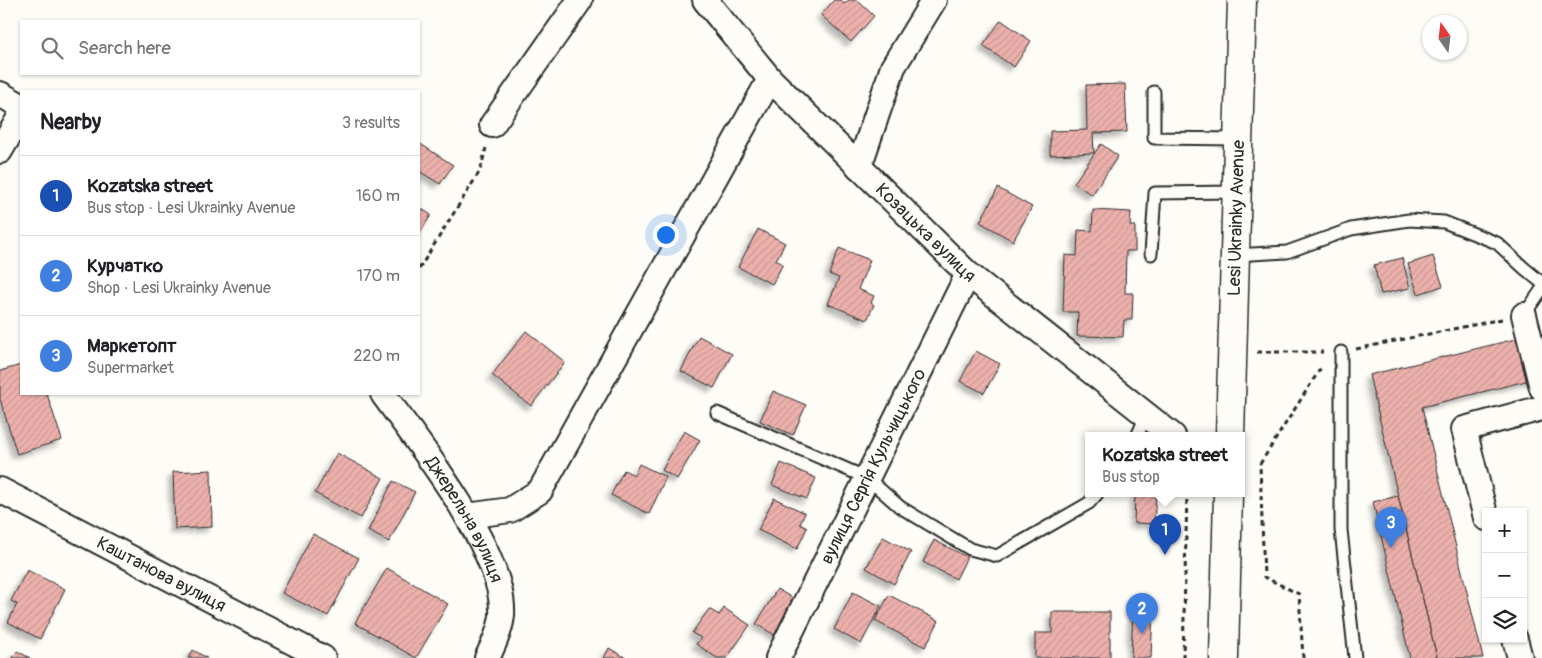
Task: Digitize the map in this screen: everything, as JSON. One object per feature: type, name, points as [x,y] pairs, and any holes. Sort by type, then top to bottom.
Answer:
[{"type":"street","points":[[492,125],[580,0]]},
{"type":"street","name":"Козацька вулиця","points":[[705,0],[770,79],[968,274],[1168,432]]},
{"type":"street","points":[[858,167],[893,67],[934,0]]},
{"type":"street","name":"Lesi Ukrainky Avenue","points":[[1230,432],[1242,0]]},
{"type":"street","points":[[467,516],[510,510],[540,492],[770,79]]},
{"type":"street","points":[[0,94],[20,105]]},
{"type":"street","points":[[0,151],[20,117]]},
{"type":"street","name":"вулиця Сергія Кульчицького","points":[[778,658],[968,274]]},
{"type":"street","points":[[1524,315],[1542,388]]},
{"type":"street","name":"Джерельна вулиця","points":[[384,395],[467,516],[492,565],[501,597],[502,617],[487,658]]},
{"type":"street","points":[[1484,508],[1464,429],[1542,408]]},
{"type":"street","name":"Каштанова вулиця","points":[[0,490],[323,658]]},
{"type":"street","points":[[1224,658],[1228,497]]},
{"type":"street","points":[[1516,643],[1520,658]]},
{"type":"lane","points":[[1154,92],[1154,138],[1238,139]]},
{"type":"lane","points":[[1151,254],[1155,193],[1236,192]]},
{"type":"lane","points":[[1234,255],[1287,252],[1351,229],[1409,220],[1444,222],[1497,243],[1542,283]]},
{"type":"lane","points":[[1524,315],[1542,288]]},
{"type":"lane","points":[[1336,352],[1341,530],[1355,658]]},
{"type":"lane","points":[[717,413],[867,478],[900,507],[970,549],[997,556],[1089,503],[1094,497]]},
{"type":"lane","points":[[1139,432],[1147,414]]},
{"type":"path","points":[[420,267],[480,172],[492,125]]},
{"type":"path","points":[[1232,352],[1336,352],[1524,315]]},
{"type":"path","points":[[1302,658],[1299,594],[1264,577],[1260,464],[1336,352]]},
{"type":"path","points":[[1183,658],[1186,497]]},
{"type":"building","points":[[834,0],[840,0],[844,4],[849,0],[857,0],[874,16],[851,42],[821,15]]},
{"type":"building","points":[[1001,20],[1031,41],[1014,67],[983,46]]},
{"type":"building","points":[[1125,84],[1127,132],[1093,133],[1094,153],[1050,155],[1050,131],[1087,130],[1086,85]]},
{"type":"building","points":[[420,144],[453,165],[440,184],[420,172]]},
{"type":"building","points":[[1101,144],[1118,156],[1092,195],[1074,183]]},
{"type":"building","points":[[998,188],[1032,207],[1013,241],[980,222]]},
{"type":"building","points":[[420,208],[431,215],[420,233]]},
{"type":"building","points":[[1093,210],[1131,212],[1130,226],[1135,226],[1135,251],[1126,251],[1125,293],[1133,293],[1132,320],[1124,320],[1123,337],[1077,336],[1078,312],[1063,312],[1065,255],[1077,256],[1078,230],[1092,231]]},
{"type":"building","points":[[758,229],[785,243],[776,260],[783,264],[772,284],[738,267]]},
{"type":"building","points":[[839,248],[870,260],[858,289],[874,296],[871,303],[874,305],[867,320],[828,304],[839,278],[829,274]]},
{"type":"building","points":[[1433,256],[1443,286],[1418,294],[1408,264]]},
{"type":"building","points":[[1402,258],[1410,288],[1381,294],[1374,265]]},
{"type":"building","points":[[526,331],[565,362],[531,406],[492,375]]},
{"type":"building","points":[[699,336],[732,354],[714,388],[681,371]]},
{"type":"building","points":[[1524,337],[1534,379],[1422,407],[1483,658],[1437,658],[1369,375]]},
{"type":"building","points":[[976,351],[1000,364],[984,393],[960,381]]},
{"type":"building","points":[[20,365],[20,395],[47,395],[62,440],[17,454],[0,399],[0,371]]},
{"type":"building","points":[[773,391],[806,405],[793,435],[760,421]]},
{"type":"building","points":[[684,431],[700,440],[677,479],[662,470]]},
{"type":"building","points":[[337,453],[383,478],[361,518],[315,493]]},
{"type":"building","points":[[781,463],[816,478],[807,499],[772,485]]},
{"type":"building","points":[[639,464],[666,477],[649,514],[611,495],[624,470],[634,475]]},
{"type":"building","points":[[211,470],[212,527],[175,529],[173,472]]},
{"type":"building","points":[[393,481],[415,492],[389,542],[368,531]]},
{"type":"building","points":[[1398,496],[1437,658],[1410,658],[1373,502]]},
{"type":"building","points":[[1135,497],[1156,497],[1154,524],[1134,523]]},
{"type":"building","points":[[774,498],[805,513],[800,524],[807,528],[797,549],[758,530]]},
{"type":"building","points":[[313,534],[359,558],[328,616],[282,593]]},
{"type":"building","points":[[883,537],[911,552],[894,584],[866,568]]},
{"type":"building","points":[[934,540],[967,557],[956,579],[923,562]]},
{"type":"building","points":[[387,568],[448,604],[416,658],[355,623]]},
{"type":"building","points":[[27,570],[65,589],[40,639],[8,622],[17,604],[11,601]]},
{"type":"building","points":[[777,589],[799,602],[778,637],[756,624]]},
{"type":"building","points":[[853,592],[881,606],[861,644],[834,629]]},
{"type":"building","points":[[889,595],[939,621],[925,647],[875,621]]},
{"type":"building","points":[[724,608],[750,625],[727,658],[717,658],[696,644],[701,638],[692,633],[709,609],[719,615]]},
{"type":"building","points":[[1133,609],[1153,610],[1151,658],[1131,658]]},
{"type":"building","points":[[1052,612],[1110,612],[1110,658],[1035,658],[1035,633],[1052,633]]},
{"type":"building","points":[[609,648],[626,658],[604,658]]},
{"type":"building","points":[[193,650],[207,658],[188,658]]},
{"type":"building","points":[[17,651],[30,658],[13,658]]},
{"type":"place","name":"Маркетопт","points":[[1391,548]]},
{"type":"place","name":"Kozatska street","points":[[1165,555]]},
{"type":"place","name":"Курчатко","points":[[1142,634]]}]
